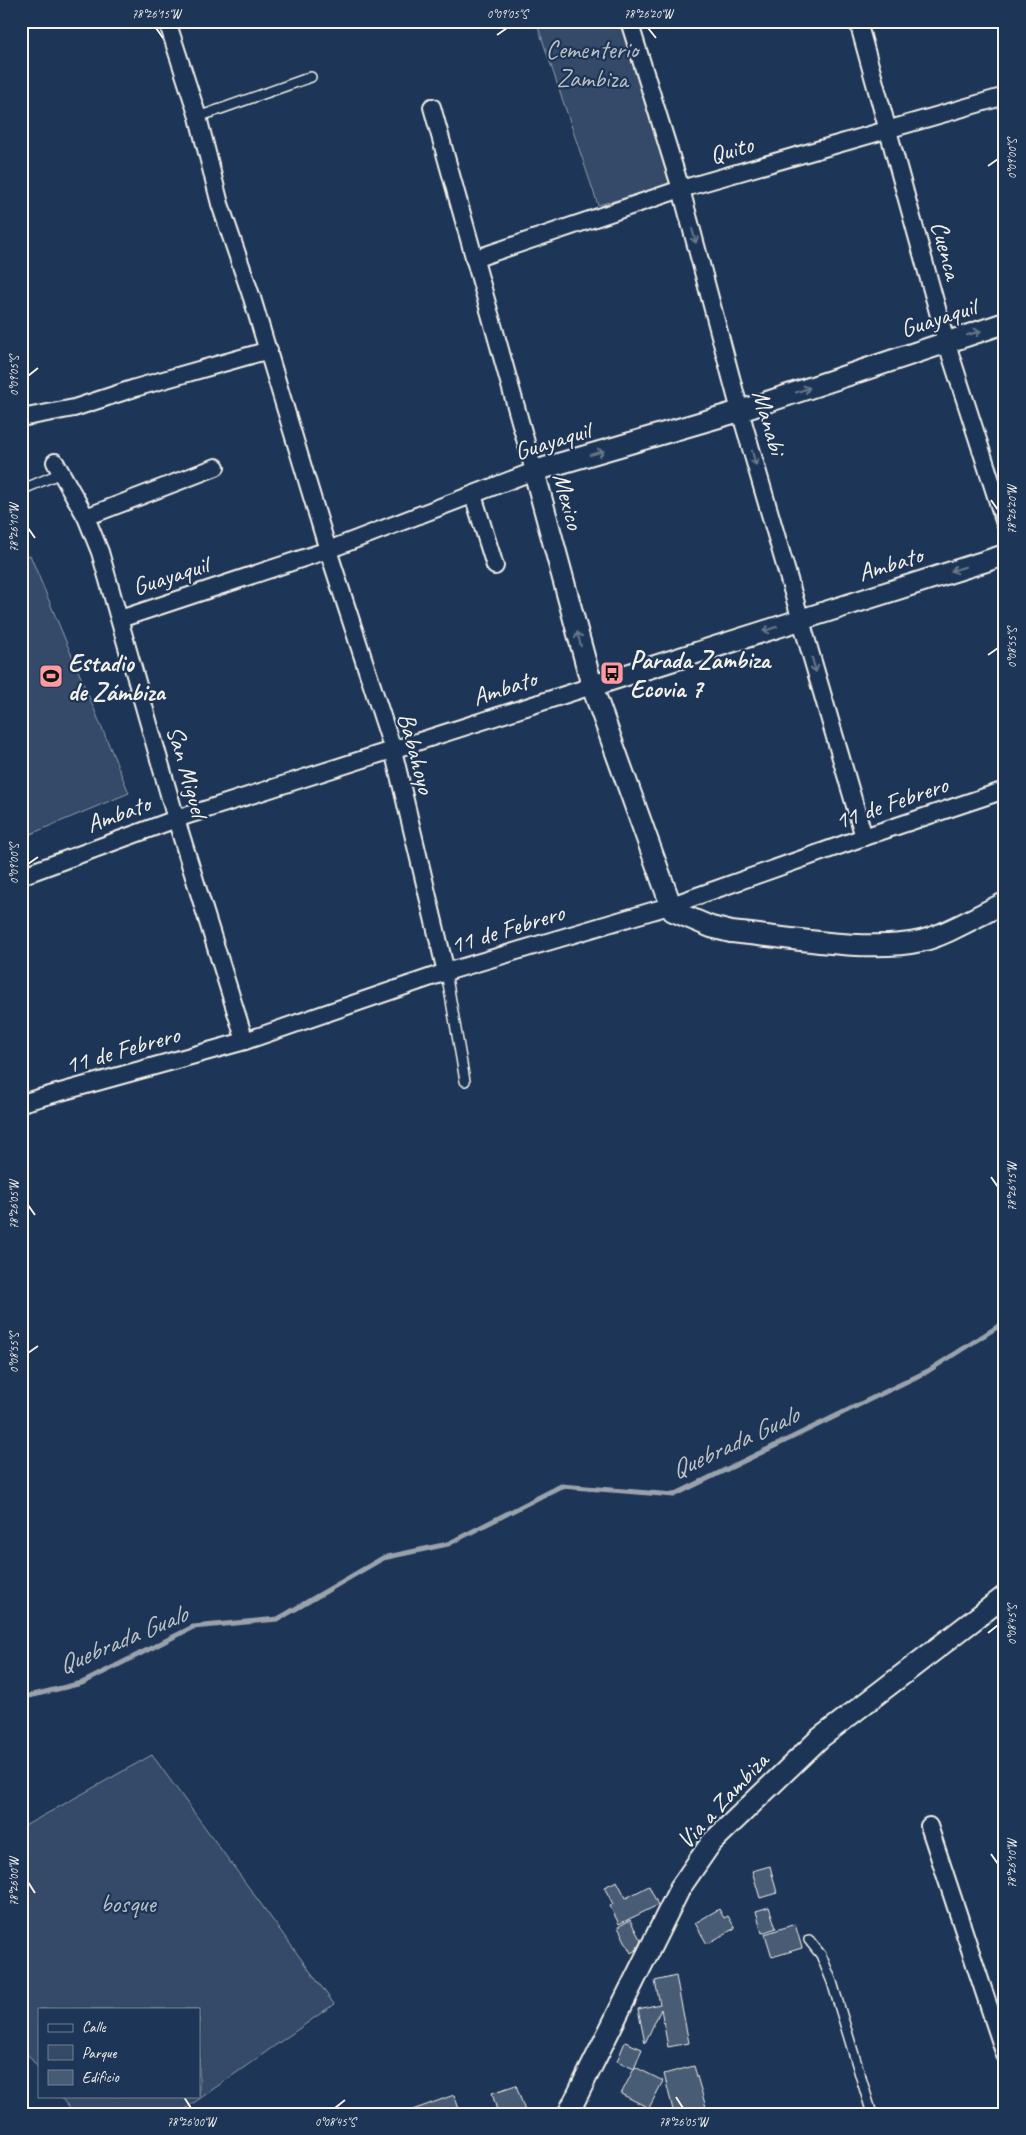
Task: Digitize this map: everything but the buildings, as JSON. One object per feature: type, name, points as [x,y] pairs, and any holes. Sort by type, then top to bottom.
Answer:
[{"type":"street","name":"Babahoyo","points":[[167,21],[198,117],[220,204],[269,350],[328,550],[393,750],[446,972]]},
{"type":"street","name":"Manabi","points":[[629,21],[681,189],[740,411],[864,837]]},
{"type":"street","name":"Cuenca","points":[[860,29],[946,341],[1005,524]]},
{"type":"street","name":"Quito","points":[[474,259],[681,189],[1005,96]]},
{"type":"street","name":"Mexico","points":[[432,107],[592,686],[669,906]]},
{"type":"street","name":"Guayaquil","points":[[120,619],[328,550],[534,472],[740,411],[946,341],[1005,323]]},
{"type":"street","points":[[21,418],[74,408],[269,350]]},
{"type":"street","name":"San Miguel","points":[[58,467],[86,517],[100,552],[176,819],[245,1041]]},
{"type":"street","points":[[86,517],[216,467]]},
{"type":"street","points":[[473,495],[495,566]]},
{"type":"street","name":"Ambato","points":[[21,876],[176,819],[801,618],[1005,555]]},
{"type":"street","name":"11 de Febrero","points":[[21,1103],[245,1041],[446,972],[669,906],[864,837],[1005,790]]},
{"type":"street","points":[[669,906],[673,911],[711,927],[731,932],[858,944],[899,944],[939,936],[1005,903]]},
{"type":"street","name":"Via a Zambiza","points":[[568,2114],[680,1888],[711,1843],[820,1738],[1005,1596]]},
{"type":"street","points":[[929,1826],[1001,2026],[1005,2055]]},
{"type":"lane","points":[[198,117],[311,77]]},
{"type":"lane","points":[[21,490],[58,467]]},
{"type":"lane","points":[[446,972],[465,1081]]},
{"type":"lane","points":[[809,1940],[821,1955],[832,1982],[872,2114]]},
{"type":"green space","name":"Cementerio Zambiza","points":[[536,21],[620,21],[673,185],[598,205]]},
{"type":"green space","name":"Estadio de Zámbiza","points":[[30,555],[129,793],[21,838],[21,559]]},
{"type":"green space","name":"bosque","points":[[152,1755],[334,2004],[178,2114],[74,2114],[62,2098],[200,2098],[200,2008],[38,2008],[38,2068],[21,2046],[21,1828]]},
{"type":"waterway","name":"Quebrada Gualo","points":[[21,1698],[82,1683],[193,1627],[278,1619],[383,1558],[448,1544],[561,1486],[674,1495],[928,1371],[1005,1322]]},
{"type":"place","name":"Parada Zambiza Ecovia 7","points":[[612,673]]},
{"type":"place","name":"Estadio de Zámbiza","points":[[51,676]]}]
